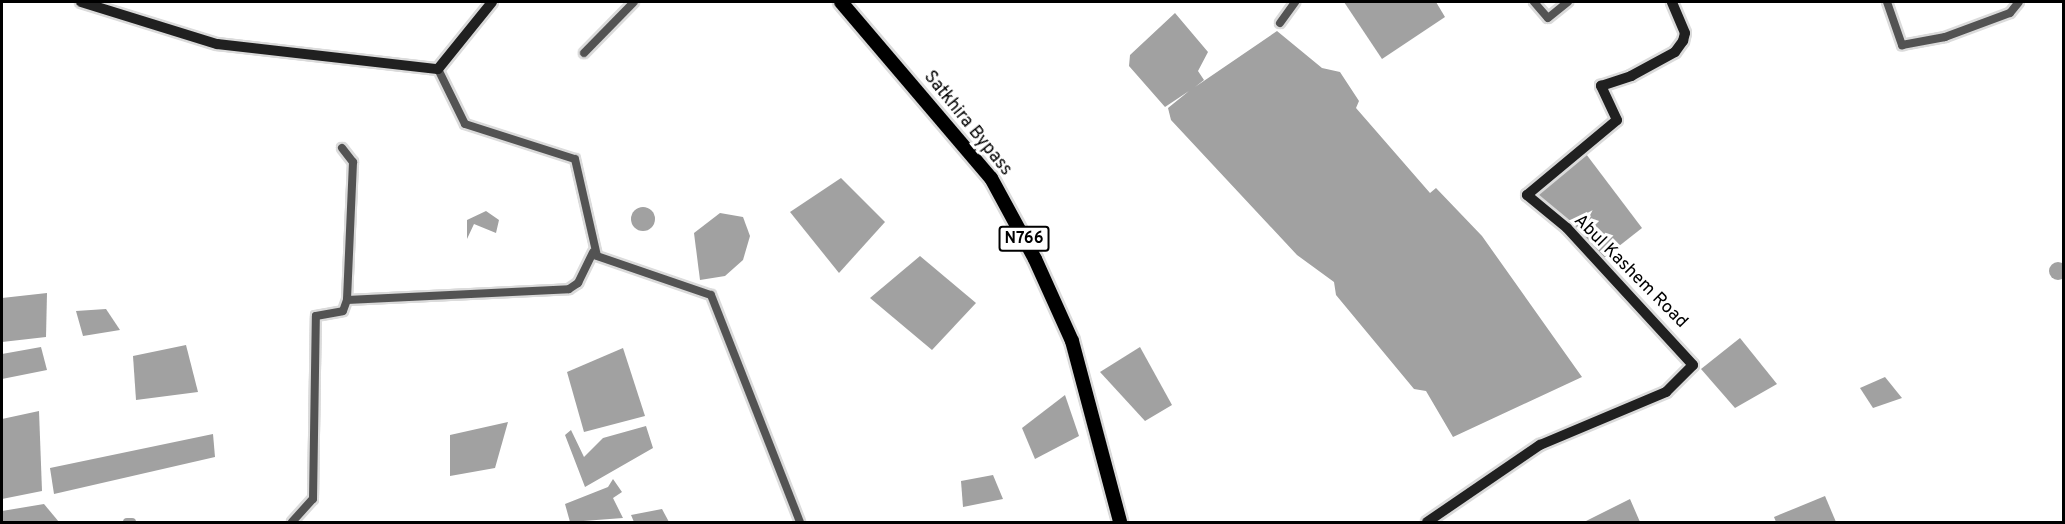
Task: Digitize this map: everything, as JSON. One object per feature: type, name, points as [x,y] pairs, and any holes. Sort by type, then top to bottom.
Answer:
[{"type":"highway","name":"Satkhira Bypass","points":[[841,2],[991,178],[1035,259],[1072,341],[1120,522]]},
{"type":"street","points":[[81,2],[217,44],[438,69]]},
{"type":"street","points":[[438,69],[492,2]]},
{"type":"street","points":[[584,53],[634,2]]},
{"type":"street","points":[[1280,23],[1295,2]]},
{"type":"street","points":[[1534,2],[1548,18],[1568,2]]},
{"type":"street","name":"Abul Kashem Road","points":[[1427,522],[1540,445],[1666,392],[1693,365],[1568,228],[1527,195],[1617,120],[1601,86],[1631,76],[1675,52],[1683,41],[1685,33],[1672,2]]},
{"type":"street","points":[[1887,2],[1902,45],[2010,14],[2019,2]]},
{"type":"street","points":[[347,300],[562,290],[578,283],[593,252],[575,159],[465,124],[438,69]]},
{"type":"street","points":[[292,522],[314,499],[316,316],[343,311],[347,300],[353,162],[342,148]]},
{"type":"street","points":[[593,252],[714,299],[800,522]]},
{"type":"shaded area","points":[[1344,2],[1436,2],[1445,17],[1382,59]]},
{"type":"shaded area","points":[[1175,13],[1208,52],[1198,71],[1204,80],[1195,87],[1277,31],[1322,68],[1340,72],[1359,101],[1356,108],[1430,193],[1436,188],[1482,236],[1582,377],[1453,437],[1426,391],[1414,389],[1336,295],[1334,282],[1297,255],[1171,120],[1168,108],[1189,91],[1165,107],[1129,66],[1130,55]]},
{"type":"shaded area","points":[[1583,150],[1642,228],[1600,261],[1532,196]]},
{"type":"shaded area","points":[[841,178],[885,222],[839,273],[790,212]]},
{"type":"shaded area","points":[[643,207],[652,210],[655,219],[652,228],[643,231],[634,228],[631,219],[634,210]]},
{"type":"shaded area","points":[[486,211],[499,220],[496,233],[474,224],[467,239],[467,220]]},
{"type":"shaded area","points":[[720,213],[743,217],[750,236],[743,260],[725,276],[700,280],[694,233]]},
{"type":"shaded area","points":[[920,256],[976,303],[932,350],[870,298]]},
{"type":"shaded area","points":[[2058,262],[2064,265],[2067,271],[2064,277],[2058,280],[2052,277],[2049,271],[2052,265]]},
{"type":"shaded area","points":[[47,293],[46,337],[2,342],[2,298]]},
{"type":"shaded area","points":[[106,309],[120,330],[83,336],[76,311]]},
{"type":"shaded area","points":[[1740,338],[1777,384],[1735,408],[1701,369]]},
{"type":"shaded area","points":[[186,345],[198,392],[136,400],[133,356]]},
{"type":"shaded area","points":[[41,347],[47,370],[2,379],[2,354]]},
{"type":"shaded area","points":[[1140,347],[1172,405],[1145,421],[1100,372]]},
{"type":"shaded area","points":[[623,348],[645,416],[584,432],[567,372]]},
{"type":"shaded area","points":[[1885,377],[1902,398],[1873,408],[1860,388]]},
{"type":"shaded area","points":[[1065,395],[1079,436],[1035,459],[1022,428]]},
{"type":"shaded area","points":[[39,411],[42,491],[2,499],[2,419]]},
{"type":"shaded area","points":[[508,422],[495,468],[450,476],[450,435]]},
{"type":"shaded area","points":[[646,426],[653,448],[585,487],[565,435],[571,430],[584,457],[603,438]]},
{"type":"shaded area","points":[[213,434],[215,457],[54,494],[50,468]]},
{"type":"shaded area","points":[[993,475],[1003,499],[963,507],[961,481]]},
{"type":"shaded area","points":[[613,479],[622,492],[613,498],[623,518],[570,522],[565,504],[608,487]]},
{"type":"shaded area","points":[[1825,496],[1836,522],[1776,522],[1774,517]]},
{"type":"shaded area","points":[[1630,499],[1640,522],[1584,522]]},
{"type":"shaded area","points":[[44,504],[59,522],[2,522],[2,511]]},
{"type":"shaded area","points":[[662,509],[669,522],[634,522],[631,515]]},
{"type":"waterway","points":[[127,522],[132,522]]}]
